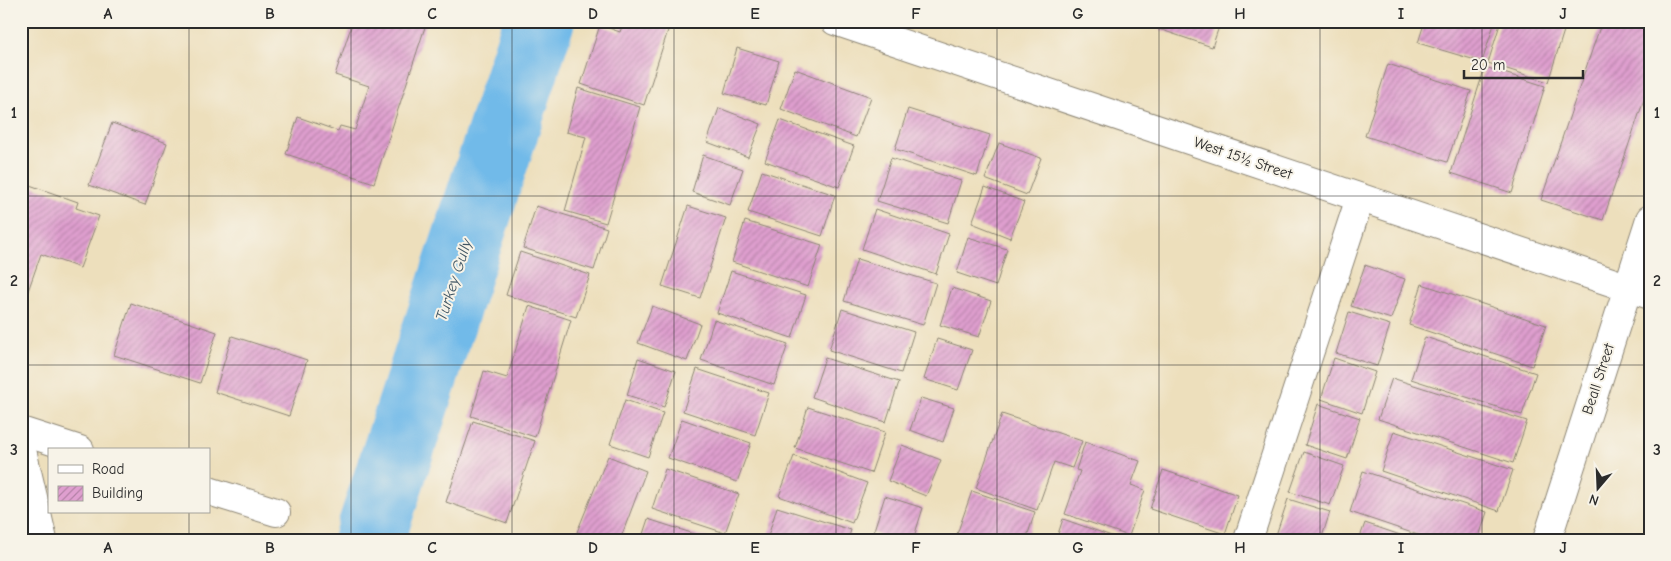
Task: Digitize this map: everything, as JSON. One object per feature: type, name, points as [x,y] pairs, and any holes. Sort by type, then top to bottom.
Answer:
[{"type":"street","name":"West 15½ Street","points":[[836,21],[1638,292]]},
{"type":"street","points":[[1248,540],[1360,198]]},
{"type":"street","name":"Beall Street","points":[[1547,540],[1638,292],[1650,219]]},
{"type":"street","points":[[21,431],[74,448]]},
{"type":"street","points":[[21,446],[43,540]]},
{"type":"street","points":[[210,490],[276,512]]},
{"type":"building","points":[[353,21],[427,21],[374,183],[286,154],[298,117],[338,131],[340,126],[355,130],[369,86],[335,75]]},
{"type":"building","points":[[624,21],[671,21],[644,105],[581,84],[600,25],[620,32]]},
{"type":"building","points":[[1152,21],[1221,21],[1212,47],[1150,26]]},
{"type":"building","points":[[1420,21],[1495,21],[1482,62],[1418,43],[1423,27],[1419,25]]},
{"type":"building","points":[[1501,21],[1567,21],[1548,82],[1488,63]]},
{"type":"building","points":[[1602,21],[1650,21],[1650,82],[1603,220],[1541,200]]},
{"type":"building","points":[[737,48],[779,61],[766,105],[724,93]]},
{"type":"building","points":[[1388,64],[1471,91],[1447,162],[1365,136]]},
{"type":"building","points":[[1485,67],[1545,86],[1512,193],[1451,173]]},
{"type":"building","points":[[795,69],[871,97],[856,137],[781,109]]},
{"type":"building","points":[[578,88],[640,107],[606,223],[565,211],[586,137],[566,132]]},
{"type":"building","points":[[719,108],[761,124],[748,157],[707,142]]},
{"type":"building","points":[[908,109],[990,135],[977,176],[895,149]]},
{"type":"building","points":[[780,120],[854,146],[839,187],[765,161]]},
{"type":"building","points":[[112,123],[167,143],[145,205],[89,185]]},
{"type":"building","points":[[999,143],[1041,158],[1027,195],[985,179]]},
{"type":"building","points":[[703,155],[743,169],[730,205],[692,192]]},
{"type":"building","points":[[891,158],[961,181],[948,223],[877,201]]},
{"type":"building","points":[[762,171],[835,195],[822,236],[748,212]]},
{"type":"building","points":[[21,182],[78,202],[76,208],[99,216],[80,268],[41,254],[22,308]]},
{"type":"building","points":[[985,187],[1024,202],[1010,238],[972,223]]},
{"type":"building","points":[[536,206],[607,228],[594,270],[523,248]]},
{"type":"building","points":[[688,206],[726,218],[700,298],[662,286]]},
{"type":"building","points":[[875,209],[949,234],[936,274],[862,249]]},
{"type":"building","points":[[745,221],[822,245],[808,287],[732,262]]},
{"type":"building","points":[[968,237],[1007,249],[996,286],[957,273]]},
{"type":"building","points":[[520,252],[590,275],[576,317],[506,295]]},
{"type":"building","points":[[857,259],[936,283],[923,325],[844,301]]},
{"type":"building","points":[[1365,265],[1405,279],[1391,319],[1351,306]]},
{"type":"building","points":[[731,271],[806,295],[792,338],[717,313]]},
{"type":"building","points":[[1422,284],[1546,325],[1532,366],[1409,325]]},
{"type":"building","points":[[952,288],[991,301],[979,337],[940,325]]},
{"type":"building","points":[[131,303],[217,332],[200,383],[114,355]]},
{"type":"building","points":[[529,306],[571,320],[535,437],[471,416],[484,371],[507,378]]},
{"type":"building","points":[[652,306],[700,324],[687,361],[638,343]]},
{"type":"building","points":[[842,309],[914,332],[901,373],[829,350]]},
{"type":"building","points":[[1349,312],[1390,325],[1377,366],[1336,353]]},
{"type":"building","points":[[714,320],[788,344],[774,385],[701,360]]},
{"type":"building","points":[[232,336],[307,360],[289,416],[215,392]]},
{"type":"building","points":[[1425,337],[1536,373],[1522,415],[1411,379]]},
{"type":"building","points":[[937,339],[972,350],[958,390],[924,379]]},
{"type":"building","points":[[638,358],[676,371],[664,407],[627,395]]},
{"type":"building","points":[[825,358],[899,382],[886,422],[812,397]]},
{"type":"building","points":[[1334,358],[1375,372],[1362,413],[1321,399]]},
{"type":"building","points":[[697,369],[769,393],[755,435],[683,411]]},
{"type":"building","points":[[1392,378],[1527,421],[1513,463],[1378,419]]},
{"type":"building","points":[[921,398],[954,408],[943,442],[910,430]]},
{"type":"building","points":[[625,400],[663,413],[648,457],[610,444]]},
{"type":"building","points":[[1318,404],[1360,418],[1347,459],[1305,445]]},
{"type":"building","points":[[808,407],[885,432],[871,473],[795,448]]},
{"type":"building","points":[[1002,414],[1082,441],[1072,468],[1054,462],[1037,510],[976,488]]},
{"type":"building","points":[[682,419],[751,443],[737,482],[668,458]]},
{"type":"building","points":[[473,421],[535,441],[507,523],[446,502]]},
{"type":"building","points":[[1394,431],[1513,470],[1499,511],[1381,471]]},
{"type":"building","points":[[1085,442],[1140,461],[1131,485],[1145,490],[1129,536],[1065,514],[1080,471],[1076,470]]},
{"type":"building","points":[[902,445],[941,460],[926,496],[888,481]]},
{"type":"building","points":[[1304,452],[1344,466],[1330,505],[1290,492]]},
{"type":"building","points":[[608,456],[646,471],[620,540],[598,540],[577,532]]},
{"type":"building","points":[[794,456],[867,483],[852,523],[779,496]]},
{"type":"building","points":[[665,469],[739,494],[725,533],[652,509]]},
{"type":"building","points":[[1163,470],[1238,495],[1225,534],[1150,509]]},
{"type":"building","points":[[1363,471],[1487,512],[1478,540],[1433,540],[1350,512]]},
{"type":"building","points":[[972,491],[1035,512],[1026,540],[968,540],[968,538],[957,534]]},
{"type":"building","points":[[885,496],[923,508],[913,540],[897,540],[873,533]]},
{"type":"building","points":[[1288,499],[1330,512],[1321,540],[1279,540],[1275,538]]},
{"type":"building","points":[[777,507],[851,530],[848,540],[767,540]]},
{"type":"building","points":[[648,519],[710,539],[710,540],[641,540]]},
{"type":"building","points":[[1063,519],[1120,539],[1120,540],[1056,540]]},
{"type":"building","points":[[1365,523],[1412,539],[1412,540],[1359,540]]},
{"type":"waterway","name":"Turkey Gully","points":[[369,540],[539,21]]}]
